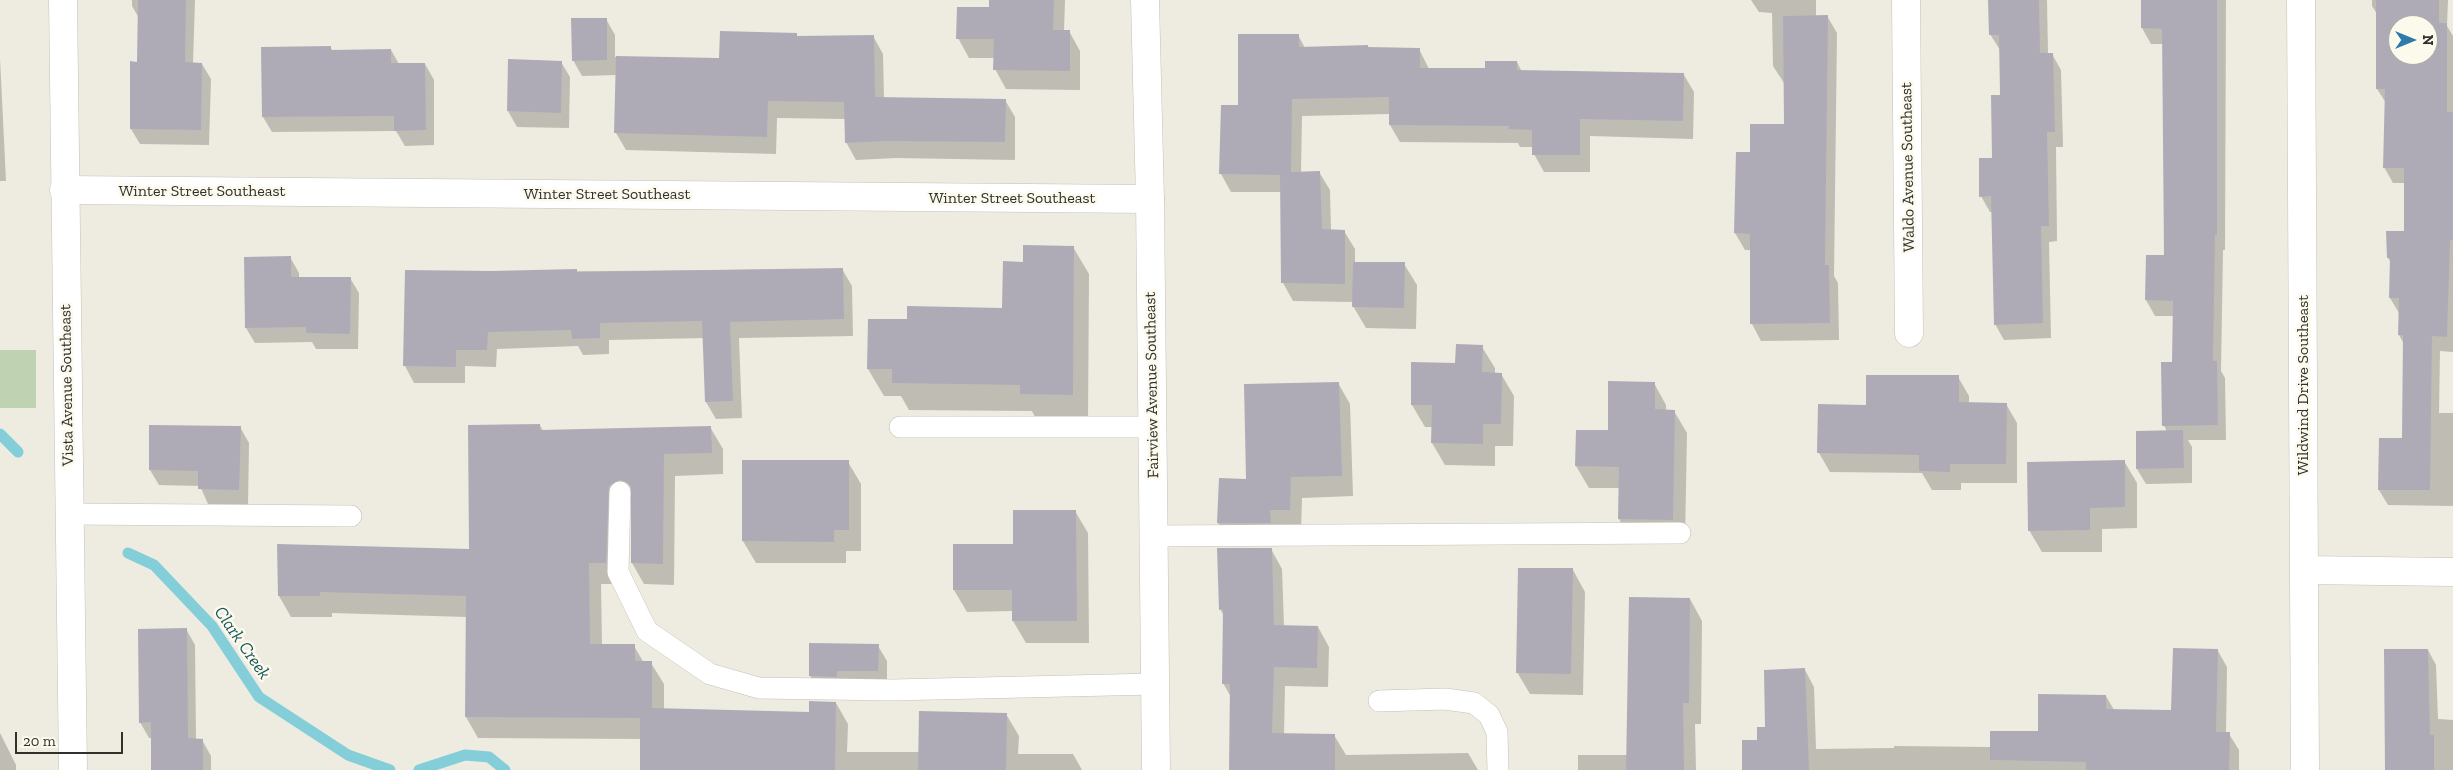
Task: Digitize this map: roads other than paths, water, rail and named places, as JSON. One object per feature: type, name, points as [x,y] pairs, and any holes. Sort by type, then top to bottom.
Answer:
[{"type":"street","name":"Vista Avenue Southeast","points":[[63,0],[73,770]]},
{"type":"street","name":"Fairview Avenue Southeast","points":[[1145,0],[1150,199],[1156,770]]},
{"type":"street","name":"Waldo Avenue Southeast","points":[[1906,0],[1909,333]]},
{"type":"street","name":"Wildwind Drive Southeast","points":[[2301,0],[2305,770]]},
{"type":"street","name":"Winter Street Southeast","points":[[64,190],[1150,199]]},
{"type":"street","points":[[2304,570],[2453,572]]},
{"type":"lane","points":[[900,427],[1153,427]]},
{"type":"lane","points":[[620,492],[618,572],[647,631],[710,674],[759,688],[892,690],[1155,684]]},
{"type":"lane","points":[[69,514],[351,516]]},
{"type":"lane","points":[[1154,536],[1680,532]]},
{"type":"lane","points":[[1379,701],[1445,699],[1474,703],[1489,715],[1497,732],[1498,770]]},
{"type":"waterway","name":"Clark Creek","points":[[0,434],[18,452]]},
{"type":"waterway","name":"Clark Creek","points":[[128,553],[154,565],[212,626],[259,697],[348,755],[390,770]]},
{"type":"waterway","name":"Clark Creek","points":[[419,770],[465,755],[489,757],[505,770]]}]
